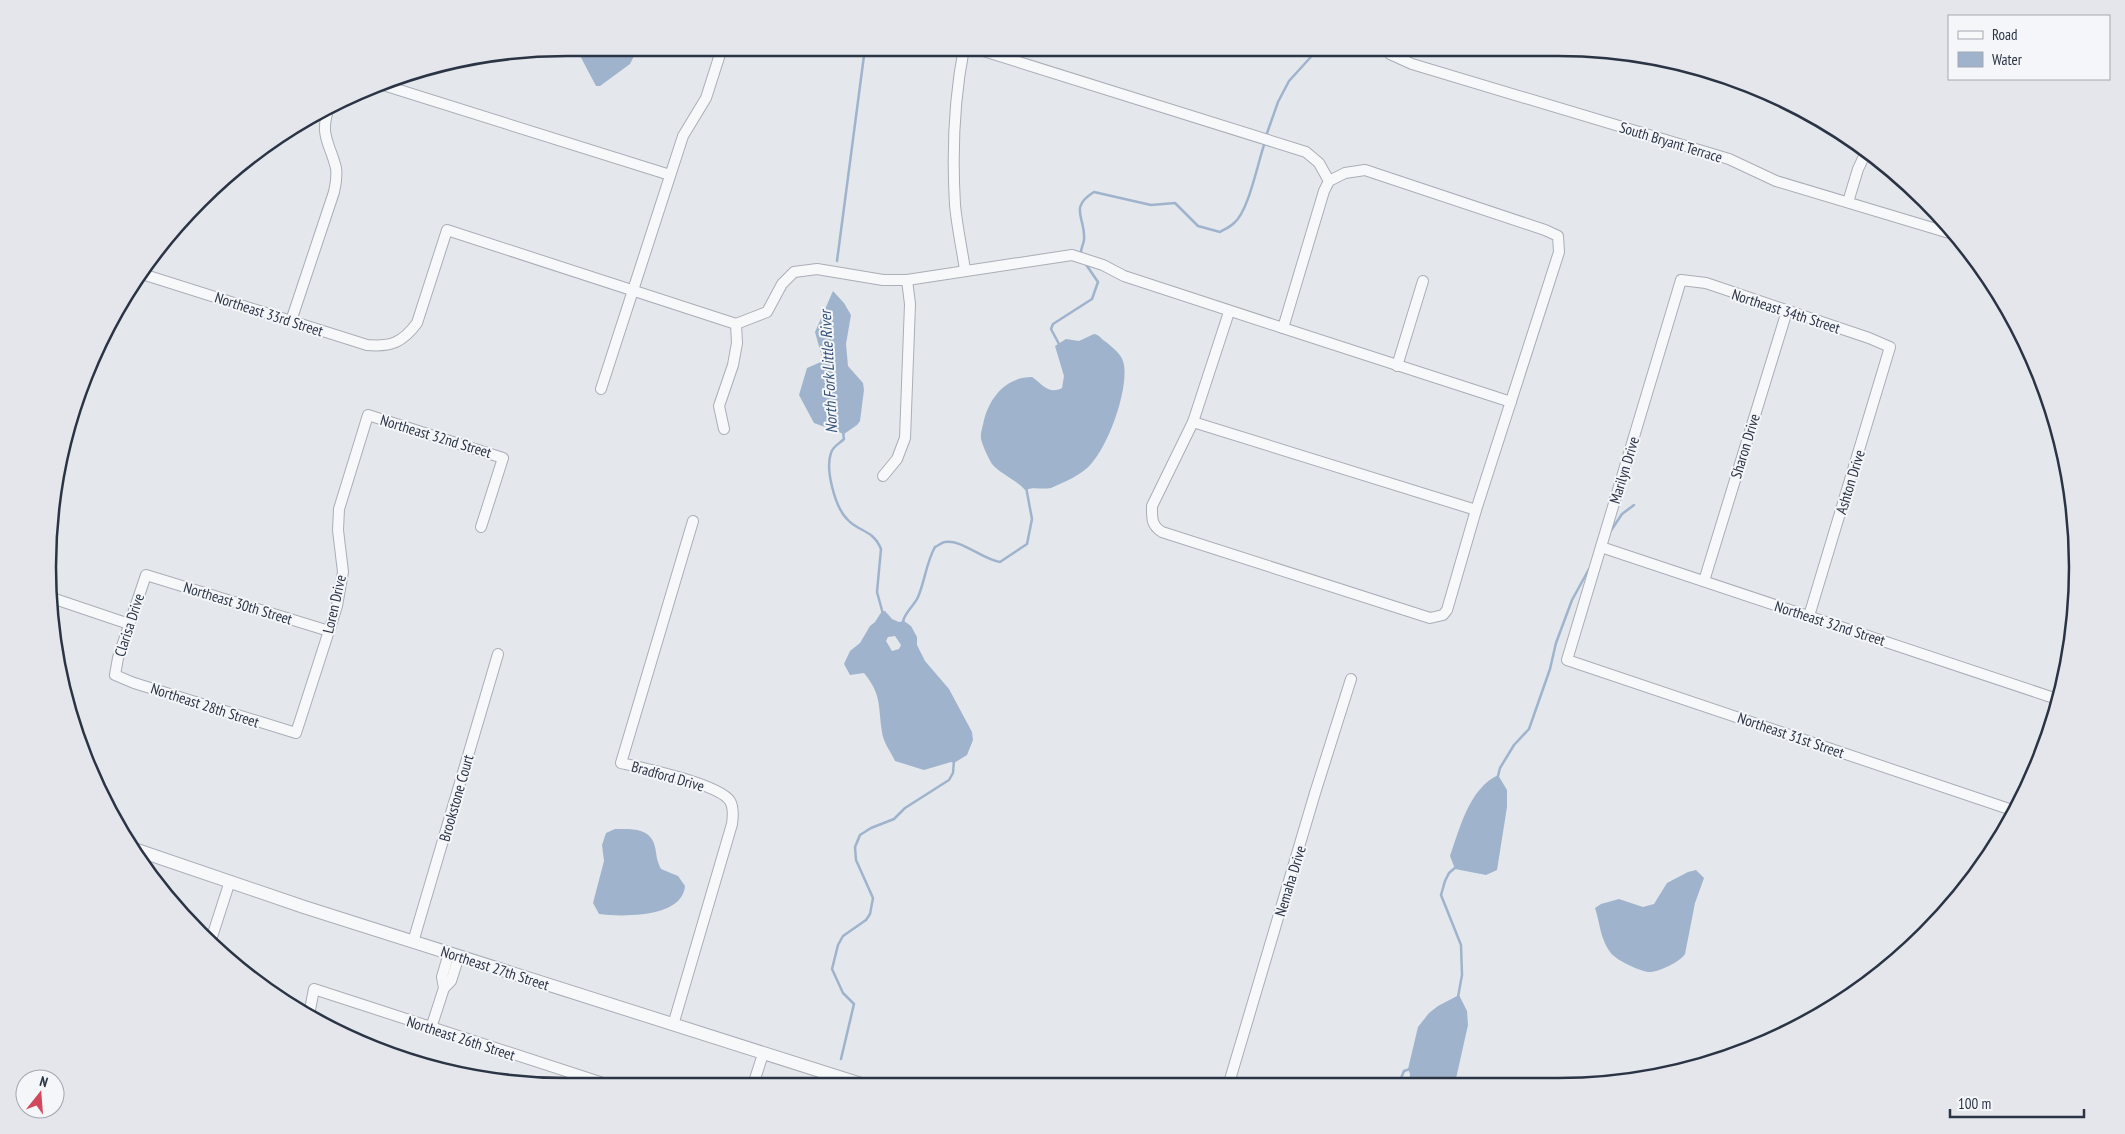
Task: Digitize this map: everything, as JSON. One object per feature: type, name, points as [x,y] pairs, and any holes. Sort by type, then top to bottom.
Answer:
[{"type":"street","points":[[601,389],[683,136],[706,98],[719,56]]},
{"type":"street","points":[[962,56],[959,74],[954,140],[955,206],[965,270]]},
{"type":"street","points":[[1000,56],[1306,152],[1319,164],[1329,181]]},
{"type":"street","name":"South Bryant Terrace","points":[[1394,56],[1412,64],[1729,159],[1776,181],[1943,231]]},
{"type":"street","points":[[391,88],[670,175]]},
{"type":"street","points":[[291,321],[334,192],[335,167],[325,139],[325,118]]},
{"type":"street","points":[[1848,202],[1863,158]]},
{"type":"street","points":[[1229,312],[1193,422],[1152,506],[1152,520],[1155,527],[1162,532],[1420,615],[1436,617],[1443,615],[1447,610],[1476,510],[1559,252],[1558,236],[1365,170],[1345,173],[1329,181],[1324,191],[1282,328]]},
{"type":"street","name":"Northeast 33rd Street","points":[[147,276],[367,345],[383,346],[399,341],[409,334],[416,323],[447,230],[634,291]]},
{"type":"street","points":[[634,291],[736,324],[751,320],[767,312],[782,284],[794,272],[816,269],[882,280],[907,280],[1072,255],[1103,265],[1124,276],[1229,312],[1510,402]]},
{"type":"street","points":[[883,476],[896,459],[905,438],[910,304],[907,280]]},
{"type":"street","name":"Northeast 34th Street","points":[[1681,280],[1706,284],[1869,338],[1890,348]]},
{"type":"street","name":"Marilyn Drive","points":[[1567,660],[1681,280]]},
{"type":"street","points":[[1397,366],[1423,281]]},
{"type":"street","name":"Sharon Drive","points":[[1704,581],[1787,311]]},
{"type":"street","points":[[724,429],[719,406],[733,365],[737,343],[736,324]]},
{"type":"street","name":"Ashton Drive","points":[[1809,616],[1890,348]]},
{"type":"street","name":"Northeast 32nd Street","points":[[368,415],[503,458],[481,527]]},
{"type":"street","name":"Loren Drive","points":[[296,733],[337,606],[343,572],[338,530],[339,508],[368,415]]},
{"type":"street","points":[[1193,422],[1476,510]]},
{"type":"street","name":"Bradford Drive","points":[[673,1025],[732,824],[733,809],[729,800],[713,789],[621,763],[693,521]]},
{"type":"street","name":"Northeast 32nd Street","points":[[1601,546],[2051,697]]},
{"type":"street","name":"Northeast 30th Street","points":[[146,575],[329,631]]},
{"type":"street","name":"Clarisa Drive","points":[[115,675],[129,624],[146,575]]},
{"type":"street","points":[[57,601],[129,624]]},
{"type":"street","name":"Brookstone Court","points":[[413,942],[498,654]]},
{"type":"street","name":"Northeast 31st Street","points":[[1567,660],[2007,808]]},
{"type":"street","name":"Northeast 28th Street","points":[[115,675],[134,683],[296,733]]},
{"type":"street","name":"Nemaha Drive","points":[[1230,1078],[1314,793],[1351,679]]},
{"type":"street","name":"Northeast 27th Street","points":[[143,852],[413,942],[841,1078]]},
{"type":"street","points":[[213,934],[230,881]]},
{"type":"street","points":[[431,1028],[444,988],[442,977],[454,955]]},
{"type":"street","name":"Northeast 26th Street","points":[[310,1008],[314,989],[587,1078]]},
{"type":"street","points":[[755,1078],[763,1054]]},
{"type":"water","points":[[580,56],[634,56],[630,64],[600,86],[596,86]]},
{"type":"water","points":[[833,291],[844,303],[851,315],[846,344],[848,366],[863,383],[864,390],[860,421],[844,434],[814,423],[799,395],[807,368],[823,361],[815,332]]},
{"type":"water","points":[[1094,334],[1099,336],[1117,352],[1122,358],[1124,365],[1123,389],[1116,417],[1110,431],[1098,455],[1083,472],[1051,488],[1025,490],[995,467],[987,455],[981,437],[990,404],[1000,390],[1014,380],[1023,378],[1032,377],[1049,389],[1057,390],[1062,388],[1064,376],[1055,346],[1066,339],[1079,341]]},
{"type":"water","points":[[882,611],[885,611],[892,619],[899,622],[904,621],[911,626],[925,661],[949,689],[972,732],[973,740],[967,755],[954,763],[951,762],[924,770],[895,761],[885,743],[877,694],[874,688],[864,673],[850,675],[844,664],[850,651],[860,643],[870,626]],"holes":[[[895,636],[901,645],[899,649],[892,651],[886,641],[888,637]]]},
{"type":"water","points":[[1498,775],[1507,790],[1507,807],[1497,870],[1486,875],[1455,869],[1450,856],[1467,810],[1480,790],[1488,781]]},
{"type":"water","points":[[615,829],[639,831],[645,833],[653,840],[661,869],[678,876],[685,886],[682,897],[663,910],[650,913],[635,915],[599,914],[593,903],[604,861],[602,845],[606,833]]},
{"type":"water","points":[[1696,870],[1704,878],[1695,903],[1685,954],[1679,960],[1670,966],[1647,972],[1622,962],[1610,952],[1604,941],[1595,908],[1601,904],[1619,899],[1643,907],[1654,904],[1667,883]]},
{"type":"water","points":[[1459,995],[1467,1011],[1468,1025],[1456,1078],[1410,1078],[1408,1069],[1418,1027],[1429,1013]]},
{"type":"waterway","name":"North Fork Little River","points":[[837,261],[864,56]]},
{"type":"waterway","points":[[1266,136],[1278,102],[1289,81],[1312,56]]},
{"type":"waterway","points":[[1081,255],[1084,232],[1080,208],[1086,198],[1094,192],[1151,205],[1175,203],[1198,226],[1220,232],[1229,227],[1239,217],[1249,197],[1265,142]]},
{"type":"waterway","points":[[1059,344],[1051,329],[1053,324],[1092,299],[1098,282],[1085,263]]},
{"type":"waterway","name":"North Fork Little River","points":[[843,432],[844,439],[833,449],[829,460],[832,488],[839,506],[847,519],[870,534],[881,549],[877,592],[883,614]]},
{"type":"waterway","points":[[903,622],[918,597],[935,547],[944,542],[958,543],[1000,562],[1027,544],[1032,519],[1026,487]]},
{"type":"waterway","points":[[1610,532],[1622,514],[1634,505]]},
{"type":"waterway","points":[[1498,776],[1500,768],[1514,745],[1529,729],[1550,669],[1556,643],[1572,600],[1589,569]]},
{"type":"waterway","name":"North Fork Little River","points":[[841,1059],[854,1004],[843,993],[832,969],[838,945],[843,936],[866,920],[870,914],[873,898],[856,860],[855,847],[860,835],[871,828],[894,819],[905,808],[949,780],[953,773],[954,760]]},
{"type":"waterway","points":[[1456,867],[1449,873],[1441,895],[1461,945],[1462,975],[1458,997]]},
{"type":"waterway","points":[[1401,1078],[1404,1071],[1410,1069]]}]
